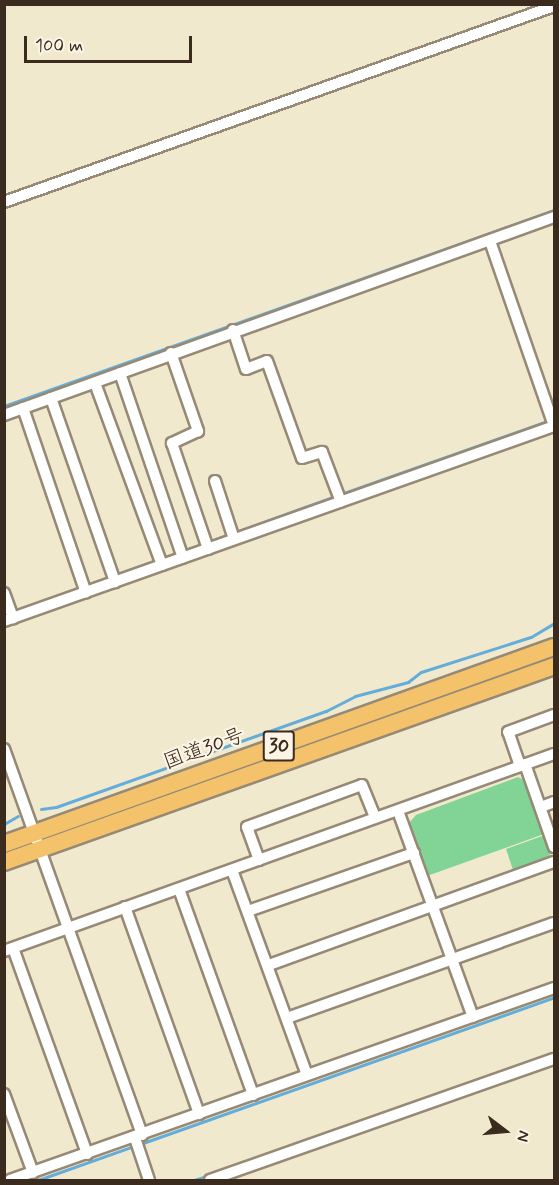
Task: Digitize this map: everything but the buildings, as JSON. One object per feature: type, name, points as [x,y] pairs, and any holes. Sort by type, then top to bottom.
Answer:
[{"type":"highway","name":"国道30号","points":[[4,844],[555,647]]},
{"type":"highway","name":"国道30号","points":[[4,862],[555,666]]},
{"type":"street","points":[[4,202],[555,6]]},
{"type":"street","points":[[4,415],[233,330],[555,217]]},
{"type":"street","points":[[4,593],[10,616],[232,535],[553,423],[490,241]]},
{"type":"street","points":[[233,330],[246,369],[267,361],[302,458],[322,452],[340,497]]},
{"type":"street","points":[[171,353],[198,431],[172,443],[207,545]]},
{"type":"street","points":[[120,373],[182,554]]},
{"type":"street","points":[[94,383],[160,562]]},
{"type":"street","points":[[51,398],[113,578]]},
{"type":"street","points":[[23,408],[84,588]]},
{"type":"street","points":[[214,481],[232,535]]},
{"type":"street","points":[[555,715],[508,732],[541,807],[555,847]]},
{"type":"street","points":[[4,749],[68,927],[149,1180]]},
{"type":"street","points":[[87,1154],[9,949],[555,754]]},
{"type":"street","points":[[259,860],[246,826],[362,785],[375,818]]},
{"type":"street","points":[[541,807],[555,802]]},
{"type":"street","points":[[398,811],[473,1017]]},
{"type":"street","points":[[248,910],[414,854]]},
{"type":"street","points":[[269,965],[555,862]]},
{"type":"street","points":[[232,870],[269,965],[307,1075]]},
{"type":"street","points":[[179,889],[254,1095]]},
{"type":"street","points":[[125,907],[199,1114]]},
{"type":"street","points":[[287,1018],[555,923]]},
{"type":"street","points":[[10,1180],[87,1154],[138,1141],[199,1114],[555,988]]},
{"type":"street","points":[[210,1180],[555,1059]]},
{"type":"street","points":[[4,1094],[33,1173]]},
{"type":"green space","points":[[518,777],[526,781],[544,834],[427,876],[408,824],[416,815]]},
{"type":"green space","points":[[545,835],[551,852],[547,861],[514,873],[506,849]]},
{"type":"waterway","points":[[4,406],[554,210]]},
{"type":"waterway","points":[[341,494],[550,420]]},
{"type":"waterway","points":[[208,542],[335,496]]},
{"type":"waterway","points":[[163,558],[202,544]]},
{"type":"waterway","points":[[115,575],[157,560]]},
{"type":"waterway","points":[[87,585],[109,577]]},
{"type":"waterway","points":[[14,611],[81,587]]},
{"type":"waterway","points":[[41,809],[56,807],[326,711],[355,696],[408,682],[421,672],[531,637],[554,623]]},
{"type":"waterway","points":[[4,824],[18,816]]},
{"type":"waterway","points":[[140,1144],[554,997]]},
{"type":"waterway","points":[[38,1180],[134,1146]]},
{"type":"waterway","points":[[194,1180],[210,1175]]}]
